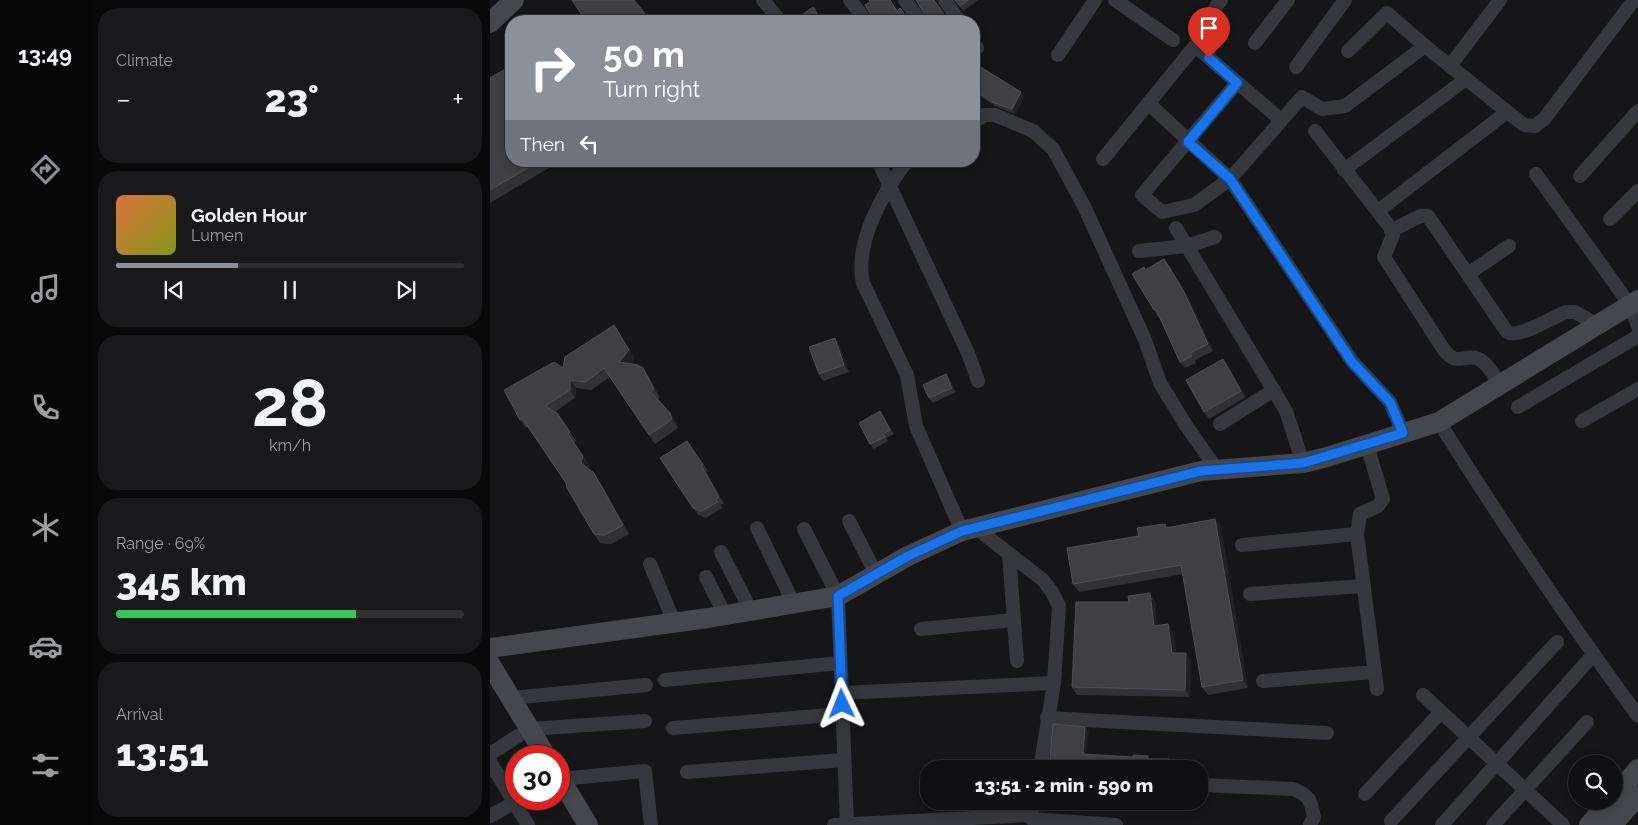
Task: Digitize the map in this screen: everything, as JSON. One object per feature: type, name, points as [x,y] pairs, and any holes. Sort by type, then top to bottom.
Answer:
[{"type":"street","points":[[490,24],[514,0]]},
{"type":"street","points":[[763,0],[775,15]]},
{"type":"street","points":[[850,0],[861,15]]},
{"type":"street","points":[[905,0],[916,15]]},
{"type":"street","points":[[945,0],[955,15]]},
{"type":"street","points":[[1058,55],[1095,0]]},
{"type":"street","points":[[1115,0],[1173,40]]},
{"type":"street","points":[[1255,42],[1288,0]]},
{"type":"street","points":[[1296,67],[1345,0]]},
{"type":"street","points":[[1450,66],[1500,0]]},
{"type":"street","points":[[1348,51],[1387,13],[1524,125],[1535,126],[1546,118],[1634,0]]},
{"type":"street","points":[[1103,159],[1195,46],[1281,120]]},
{"type":"street","points":[[1237,83],[1142,195],[1162,212],[1194,205],[1230,179],[1302,97],[1322,109],[1345,106],[1425,46]]},
{"type":"street","points":[[1344,170],[1466,79]]},
{"type":"street","points":[[1148,104],[1230,179],[1352,362],[1390,402],[1403,433]]},
{"type":"street","points":[[1580,176],[1638,111]]},
{"type":"street","points":[[1378,211],[1507,112]]},
{"type":"street","points":[[980,118],[984,115],[995,115],[1033,131],[1053,149],[1084,206],[1145,340],[1160,383],[1187,427],[1216,468]]},
{"type":"street","points":[[1315,131],[1378,211],[1391,231],[1393,235],[1384,257],[1444,350],[1450,357],[1457,360],[1476,358],[1485,363],[1500,385]]},
{"type":"street","points":[[881,167],[968,353],[978,381]]},
{"type":"street","points":[[903,167],[890,184],[863,245],[860,259],[863,283],[907,375],[916,426],[969,530],[1009,554],[1043,580],[1059,606],[1054,683],[1041,760]]},
{"type":"street","points":[[1536,174],[1634,302],[1638,326]]},
{"type":"street","points":[[1610,220],[1638,191]]},
{"type":"street","points":[[1391,231],[1420,216],[1428,216],[1507,332],[1511,334],[1520,333],[1566,312],[1575,312],[1598,325]]},
{"type":"street","points":[[1176,228],[1286,411],[1303,463]]},
{"type":"street","points":[[1139,251],[1187,246],[1215,237]]},
{"type":"street","points":[[1468,274],[1510,246]]},
{"type":"street","points":[[490,648],[725,615],[838,596],[908,556],[969,530],[1216,468],[1303,463],[1367,445],[1439,422],[1634,302]]},
{"type":"street","points":[[1518,406],[1638,336]]},
{"type":"street","points":[[1582,421],[1638,389]]},
{"type":"street","points":[[1220,424],[1274,390]]},
{"type":"street","points":[[1439,422],[1516,544],[1638,716]]},
{"type":"street","points":[[1367,445],[1383,499],[1378,506],[1360,514],[1357,534],[1377,689]]},
{"type":"street","points":[[849,521],[876,574]]},
{"type":"street","points":[[757,528],[794,604]]},
{"type":"street","points":[[804,529],[838,596],[844,760],[842,825],[1032,820],[1116,825]]},
{"type":"street","points":[[1242,545],[1357,534]]},
{"type":"street","points":[[721,552],[751,611]]},
{"type":"street","points":[[1009,554],[1017,661]]},
{"type":"street","points":[[650,564],[674,622]]},
{"type":"street","points":[[706,577],[725,615]]},
{"type":"street","points":[[1250,594],[1364,586]]},
{"type":"street","points":[[921,629],[1014,620]]},
{"type":"street","points":[[1391,821],[1557,642]]},
{"type":"street","points":[[1442,825],[1593,655]]},
{"type":"street","points":[[665,680],[840,663]]},
{"type":"street","points":[[490,664],[511,698],[527,745]]},
{"type":"street","points":[[1263,681],[1375,672]]},
{"type":"street","points":[[842,693],[1054,683]]},
{"type":"street","points":[[511,698],[646,685]]},
{"type":"street","points":[[490,690],[536,745]]},
{"type":"street","points":[[1423,695],[1563,825]]},
{"type":"street","points":[[1365,794],[1441,712]]},
{"type":"street","points":[[673,728],[842,714]]},
{"type":"street","points":[[1048,718],[1327,733]]},
{"type":"street","points":[[490,754],[524,732],[645,721]]},
{"type":"street","points":[[1493,825],[1587,722]]},
{"type":"street","points":[[687,772],[844,760]]},
{"type":"street","points":[[490,762],[505,782]]},
{"type":"street","points":[[1623,786],[1638,769]]},
{"type":"street","points":[[570,777],[645,771],[651,825]]},
{"type":"street","points":[[1208,785],[1293,789],[1305,793],[1312,803],[1314,817],[1310,825]]},
{"type":"street","points":[[570,796],[588,825]]},
{"type":"street","points":[[1612,825],[1638,796]]},
{"type":"street","points":[[490,816],[505,807]]},
{"type":"street","points":[[522,810],[528,825]]},
{"type":"street","points":[[563,810],[572,825]]},
{"type":"street","points":[[1588,825],[1602,810]]},
{"type":"building","points":[[572,0],[634,0],[646,15],[582,15]]},
{"type":"building","points":[[869,0],[890,0],[897,11],[900,8],[905,15],[871,15],[865,5],[870,2]]},
{"type":"building","points":[[916,0],[934,0],[945,15],[925,15]]},
{"type":"building","points":[[955,0],[968,0],[960,6]]},
{"type":"building","points":[[813,7],[818,15],[802,15]]},
{"type":"building","points":[[980,67],[1021,92],[1012,109],[992,102],[980,93]]},
{"type":"building","points":[[505,69],[505,167],[530,167],[490,190],[490,78]]},
{"type":"building","points":[[1164,259],[1184,292],[1208,344],[1190,353],[1192,356],[1180,362],[1156,309],[1154,310],[1132,274],[1144,267],[1145,270]]},
{"type":"building","points":[[614,325],[629,350],[619,362],[638,365],[643,368],[654,389],[651,392],[670,413],[672,419],[649,435],[604,368],[585,382],[570,380],[570,390],[545,406],[557,413],[570,432],[568,434],[583,456],[581,463],[594,473],[623,525],[605,535],[594,534],[567,488],[566,483],[522,418],[520,420],[504,390],[554,362],[563,368],[565,357]]},
{"type":"building","points":[[835,338],[844,365],[819,374],[809,347]]},
{"type":"building","points":[[1223,359],[1241,391],[1204,412],[1186,380]]},
{"type":"building","points":[[946,374],[952,388],[929,398],[923,385]]},
{"type":"building","points":[[880,411],[890,430],[883,434],[885,437],[870,444],[859,423]]},
{"type":"building","points":[[687,441],[703,465],[701,465],[719,497],[716,499],[718,502],[701,511],[693,508],[660,458]]},
{"type":"building","points":[[1215,519],[1243,680],[1202,687],[1181,565],[1073,584],[1067,548],[1139,536],[1137,528],[1165,524],[1166,528]]},
{"type":"building","points":[[1150,593],[1154,626],[1168,624],[1172,653],[1186,653],[1185,690],[1072,687],[1076,602],[1129,602],[1128,596]]},
{"type":"building","points":[[1053,724],[1085,727],[1083,754],[1133,757],[1133,755],[1148,756],[1148,759],[1169,759],[1169,760],[1050,760]]},
{"type":"route","points":[[842,704],[838,596],[908,556],[962,531],[1108,496],[1201,471],[1216,468],[1303,463],[1403,433],[1390,402],[1352,362],[1230,179],[1188,142],[1237,83],[1209,58]]}]
